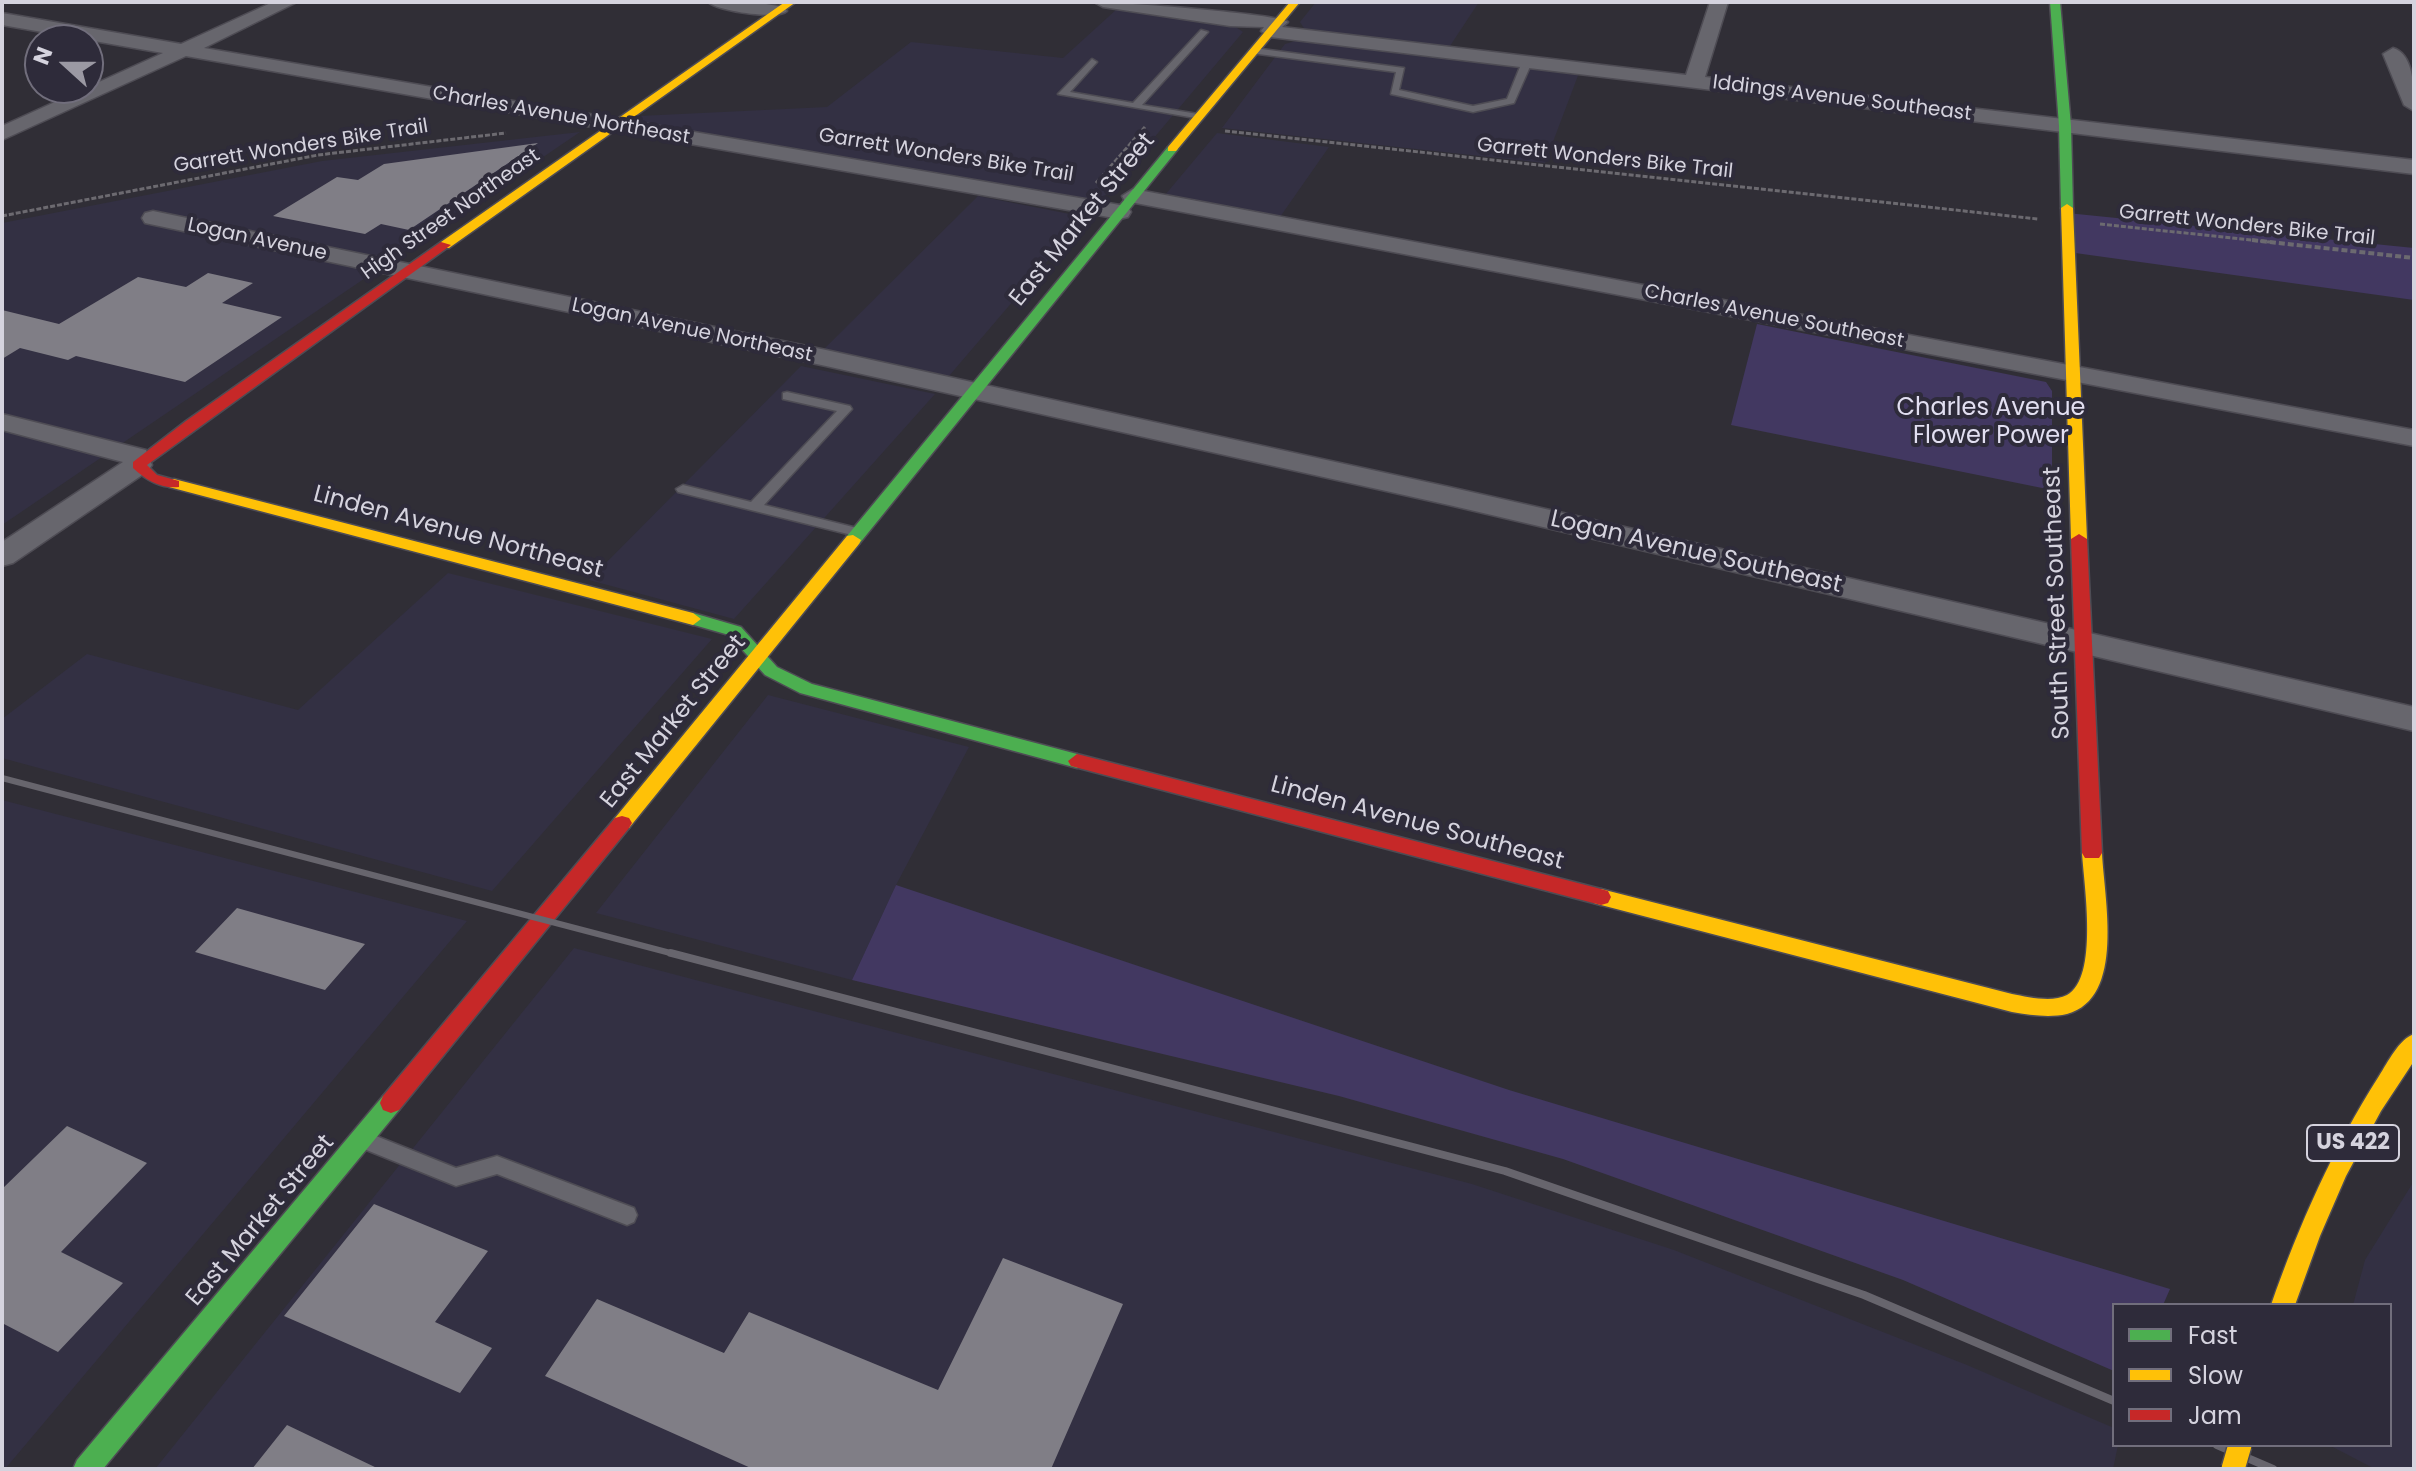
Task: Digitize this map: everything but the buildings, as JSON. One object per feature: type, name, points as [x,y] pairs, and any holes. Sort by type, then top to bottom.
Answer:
[{"type":"street","points":[[2,134],[288,2]]},
{"type":"street","points":[[717,2],[785,6]]},
{"type":"street","points":[[1103,2],[1274,27]]},
{"type":"street","points":[[1175,2],[1238,11],[1274,27]]},
{"type":"street","name":"East Market Street","points":[[86,1469],[1295,2]]},
{"type":"street","points":[[1694,82],[1719,2]]},
{"type":"street","name":"South Street Southeast","points":[[2055,2],[2065,126],[2072,373],[2097,962],[2091,988],[2075,1003]]},
{"type":"street","name":"High Street Northeast","points":[[138,465],[191,424],[785,6]]},
{"type":"street","name":"Charles Avenue Northeast","points":[[2,19],[615,125],[1126,204]]},
{"type":"street","name":"Iddings Avenue Southeast","points":[[1274,27],[1527,62],[2414,167]]},
{"type":"street","points":[[2393,54],[2414,105]]},
{"type":"street","name":"Charles Avenue Southeast","points":[[1126,204],[2072,373],[2414,438]]},
{"type":"street","name":"Logan Avenue","points":[[153,218],[408,273]]},
{"type":"street","name":"Logan Avenue Northeast","points":[[408,273],[976,391]]},
{"type":"street","name":"Logan Avenue Southeast","points":[[976,391],[1449,496],[2414,719]]},
{"type":"street","points":[[2,422],[136,456],[138,465],[2,556]]},
{"type":"street","name":"Linden Avenue Northeast","points":[[138,465],[152,478],[731,629],[739,632],[757,658]]},
{"type":"street","name":"Linden Avenue Southeast","points":[[757,658],[788,685],[826,696],[2012,1003],[2052,1008],[2075,1003]]},
{"type":"street","name":"US 422","points":[[2284,1303],[2300,1248],[2382,1085],[2414,1043]]},
{"type":"street","points":[[2233,1469],[2239,1447]]},
{"type":"lane","points":[[1136,106],[1204,32]]},
{"type":"lane","points":[[1254,51],[1401,70],[1394,92],[1473,109],[1511,101],[1527,62]]},
{"type":"lane","points":[[1092,62],[1063,94],[1136,106],[1193,122]]},
{"type":"lane","points":[[754,507],[846,409],[787,396]]},
{"type":"lane","points":[[683,489],[860,533]]},
{"type":"lane","points":[[361,1139],[456,1177],[497,1165],[627,1215]]},
{"type":"path","name":"Garrett Wonders Bike Trail","points":[[1092,188],[1148,124],[1193,122],[2052,220]]},
{"type":"path","name":"Garrett Wonders Bike Trail","points":[[2,216],[318,155],[514,132]]},
{"type":"path","name":"Garrett Wonders Bike Trail","points":[[2092,223],[2414,258]]},
{"type":"shaded area","points":[[1316,2],[1479,2],[1448,49],[1305,30],[1300,22]]},
{"type":"shaded area","points":[[1118,8],[1233,25],[1243,32],[1105,196],[1086,200],[628,124],[639,116],[827,107],[911,42],[1063,58]]},
{"type":"shaded area","points":[[1295,41],[1579,73],[1545,163],[1222,128],[1285,44]]},
{"type":"shaded area","points":[[580,132],[2,525],[2,223],[322,161]]},
{"type":"shaded area","points":[[1217,133],[1329,147],[1280,217],[1165,195]]},
{"type":"shaded area","points":[[978,196],[1085,217],[949,376],[823,350]]},
{"type":"shaded area","points":[[801,366],[935,394],[734,619],[589,580]]},
{"type":"shaded area","points":[[448,573],[712,639],[492,891],[2,758],[2,719],[87,654],[298,710]]},
{"type":"shaded area","points":[[768,695],[969,747],[896,885],[852,980],[596,913]]},
{"type":"shaded area","points":[[2,800],[467,921],[5,1469],[2,1469]]},
{"type":"shaded area","points":[[574,948],[1472,1184],[1674,1250],[1967,1365],[2112,1427],[2112,1447],[2118,1447],[2113,1469],[155,1469]]},
{"type":"shaded area","points":[[2414,1181],[2414,1469],[2375,1469],[2333,1447],[2392,1447],[2392,1303],[2354,1303],[2365,1260]]},
{"type":"green space","points":[[2067,213],[2414,248],[2414,300],[2068,252]]},
{"type":"green space","name":"Charles Avenue Flower Power","points":[[1757,324],[2046,382],[2052,391],[2052,490],[1731,425]]},
{"type":"green space","points":[[896,885],[1509,1090],[2170,1289],[2164,1303],[2112,1303],[2112,1370],[1903,1280],[1563,1159],[1339,1096],[852,980]]},
{"type":"railway","points":[[2,778],[678,955]]},
{"type":"railway","points":[[671,953],[1505,1171],[1864,1295],[2112,1400]]},
{"type":"railway","points":[[2222,1447],[2273,1469]]},
{"type":"traffic: fast","points":[[2055,2],[2065,126],[2067,208]]},
{"type":"traffic: fast","points":[[853,540],[1172,149]]},
{"type":"traffic: fast","points":[[693,619],[735,631],[771,671],[806,689],[1077,761]]},
{"type":"traffic: fast","points":[[86,1469],[391,1103]]},
{"type":"traffic: slow","points":[[445,245],[791,2]]},
{"type":"traffic: slow","points":[[1172,149],[1295,2]]},
{"type":"traffic: slow","points":[[2067,208],[2079,539]]},
{"type":"traffic: slow","points":[[174,484],[693,619]]},
{"type":"traffic: slow","points":[[622,823],[853,540]]},
{"type":"traffic: slow","points":[[1601,897],[2012,1003],[2056,1007],[2077,1000],[2092,979],[2097,962],[2092,853]]},
{"type":"traffic: slow","points":[[2284,1303],[2308,1236],[2338,1169],[2373,1104],[2414,1043]]},
{"type":"traffic: slow","points":[[2233,1469],[2239,1447]]},
{"type":"traffic: jam","points":[[174,484],[152,478],[138,465],[191,424],[445,245]]},
{"type":"traffic: jam","points":[[2079,539],[2092,853]]},
{"type":"traffic: jam","points":[[1077,761],[1601,897]]},
{"type":"traffic: jam","points":[[391,1103],[622,823]]}]
